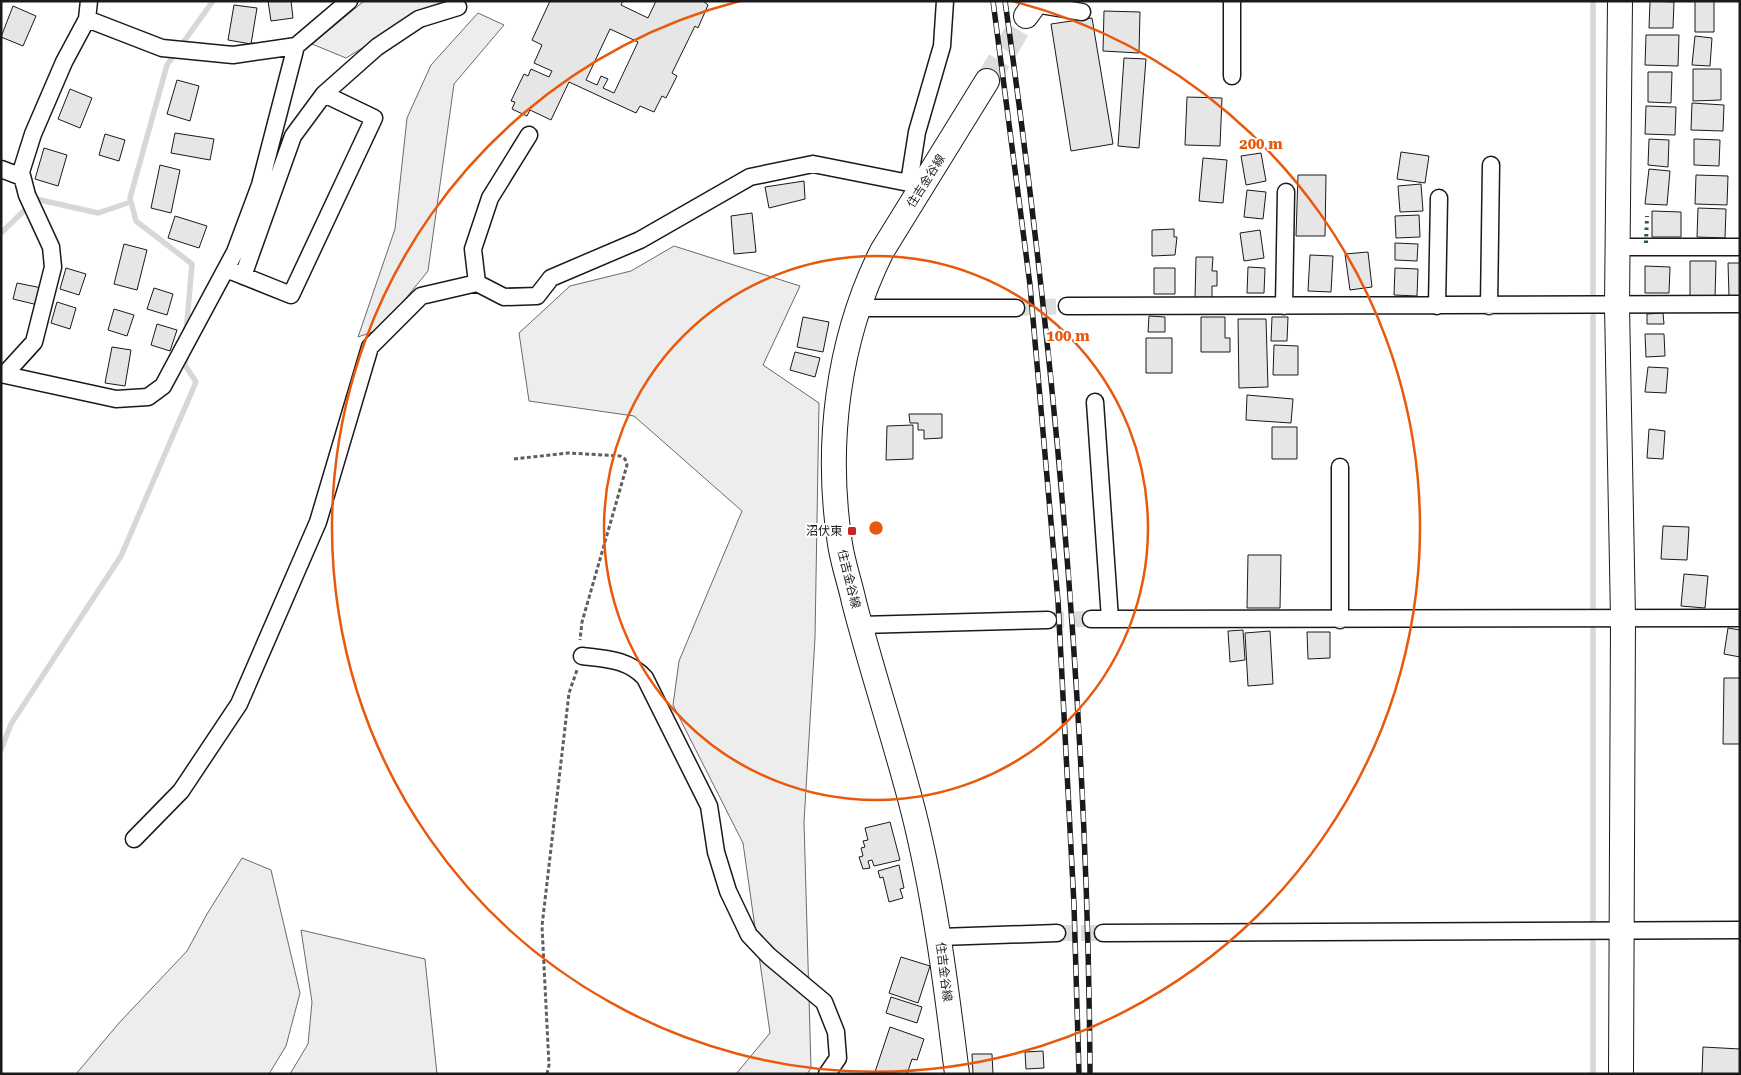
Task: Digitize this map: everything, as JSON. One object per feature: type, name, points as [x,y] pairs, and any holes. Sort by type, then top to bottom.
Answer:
[{"type":"street","points":[[3,374],[34,342],[53,267],[51,247],[27,195],[21,172],[32,134],[64,62],[88,19],[89,1]]},
{"type":"street","points":[[88,19],[165,48],[233,55],[296,46],[349,1]]},
{"type":"street","points":[[134,839],[180,791],[239,704],[318,522],[370,348],[421,296],[477,283],[504,297],[537,296],[551,278],[640,240],[750,177],[813,164],[915,186],[917,132],[942,46],[945,1]]},
{"type":"street","points":[[1232,1],[1232,76]]},
{"type":"street","points":[[1620,1],[1617,246],[1602,306],[1605,618],[1624,929],[1621,1074]]},
{"type":"street","points":[[243,276],[293,136],[324,94],[376,47],[419,19],[458,7]]},
{"type":"street","points":[[1033,7],[1082,12]]},
{"type":"street","points":[[3,374],[116,399],[148,397],[163,386],[235,252],[260,185],[296,46]]},
{"type":"street","name":"住吉金谷線","points":[[957,1074],[940,937],[913,811],[860,625],[840,545],[834,474],[834,418],[840,379],[869,278],[915,186],[987,81]]},
{"type":"street","points":[[226,269],[291,295],[374,118],[324,94]]},
{"type":"street","points":[[477,283],[473,248],[490,198],[530,135]]},
{"type":"street","points":[[1489,306],[1491,165]]},
{"type":"street","points":[[1,169],[22,177]]},
{"type":"street","points":[[1284,306],[1286,192]]},
{"type":"street","points":[[1437,306],[1439,198]]},
{"type":"street","points":[[1617,246],[1740,247]]},
{"type":"street","points":[[1068,306],[1602,306],[1740,304]]},
{"type":"street","points":[[859,308],[1016,308]]},
{"type":"street","points":[[1095,402],[1110,619]]},
{"type":"street","points":[[1340,467],[1340,620]]},
{"type":"street","points":[[1091,619],[1740,618]]},
{"type":"street","points":[[860,625],[1048,620]]},
{"type":"street","points":[[582,656],[617,660],[636,669],[645,678],[709,806],[716,852],[728,891],[749,935],[769,956],[824,1002],[836,1032],[838,1058],[826,1074]]},
{"type":"street","points":[[1103,933],[1624,929],[1740,930]]},
{"type":"street","points":[[940,937],[1057,933]]},
{"type":"path","points":[[514,459],[568,453],[620,456],[625,459],[627,465],[582,622],[580,641],[582,656],[569,693],[542,926],[549,1065],[547,1074]]},
{"type":"shaded area","points":[[364,1],[460,1],[428,8],[346,58],[312,44]]},
{"type":"shaded area","points":[[478,13],[504,25],[454,84],[428,271],[381,329],[358,337],[395,229],[407,118],[431,65]]},
{"type":"shaded area","points":[[674,246],[800,286],[763,365],[819,403],[815,638],[804,822],[811,1068],[807,1074],[736,1074],[770,1033],[743,843],[673,705],[679,661],[742,511],[634,416],[529,401],[519,333],[570,286],[631,271]]},
{"type":"shaded area","points":[[242,858],[271,870],[300,993],[286,1046],[269,1074],[76,1074],[119,1023],[187,951],[207,914]]},
{"type":"shaded area","points":[[301,930],[425,959],[437,1074],[290,1074],[308,1044],[312,1002]]},
{"type":"building","points":[[268,1],[291,1],[293,18],[271,21]]},
{"type":"building","points":[[550,1],[623,1],[621,5],[648,18],[656,1],[703,1],[708,5],[698,28],[695,26],[672,73],[677,76],[666,98],[662,96],[654,112],[640,106],[636,113],[569,82],[551,120],[530,110],[527,116],[512,109],[515,102],[511,101],[524,74],[528,76],[531,69],[549,77],[552,71],[534,63],[542,45],[532,40]],"holes":[[[610,29],[638,42],[614,93],[603,88],[608,79],[601,76],[597,85],[586,80]]]},
{"type":"building","points":[[1650,1],[1674,2],[1673,28],[1649,28]]},
{"type":"building","points":[[1695,1],[1714,1],[1714,32],[1695,32]]},
{"type":"building","points":[[234,5],[257,8],[251,44],[228,40]]},
{"type":"building","points":[[13,6],[36,16],[23,46],[1,37]]},
{"type":"building","points":[[1104,11],[1140,12],[1139,53],[1103,51]]},
{"type":"building","points":[[1092,18],[1113,144],[1071,151],[1051,24]]},
{"type":"building","points":[[1646,35],[1679,35],[1678,66],[1645,65]]},
{"type":"building","points":[[1695,36],[1712,38],[1710,66],[1692,65]]},
{"type":"building","points":[[1124,58],[1146,59],[1139,148],[1118,146]]},
{"type":"building","points":[[1693,69],[1721,69],[1721,100],[1693,101]]},
{"type":"building","points":[[1648,72],[1672,72],[1671,103],[1648,102]]},
{"type":"building","points":[[177,80],[199,86],[190,121],[167,114]]},
{"type":"building","points":[[70,89],[92,98],[80,128],[58,119]]},
{"type":"building","points":[[1187,97],[1222,98],[1220,146],[1185,145]]},
{"type":"building","points":[[1692,103],[1724,105],[1723,131],[1691,130]]},
{"type":"building","points":[[1646,106],[1676,107],[1675,135],[1645,134]]},
{"type":"building","points":[[175,133],[214,139],[210,160],[171,153]]},
{"type":"building","points":[[105,134],[125,140],[119,161],[99,155]]},
{"type":"building","points":[[1649,139],[1669,140],[1668,167],[1648,165]]},
{"type":"building","points":[[1694,139],[1720,140],[1719,166],[1694,165]]},
{"type":"building","points":[[44,148],[67,155],[58,186],[35,179]]},
{"type":"building","points":[[1401,152],[1429,156],[1425,183],[1397,179]]},
{"type":"building","points":[[1261,153],[1266,181],[1246,185],[1241,156]]},
{"type":"building","points":[[1203,158],[1227,160],[1223,203],[1199,201]]},
{"type":"building","points":[[160,165],[180,170],[171,213],[151,208]]},
{"type":"building","points":[[1649,169],[1670,171],[1667,205],[1645,204]]},
{"type":"building","points":[[1298,175],[1326,175],[1325,236],[1296,236]]},
{"type":"building","points":[[1696,175],[1728,176],[1727,205],[1695,204]]},
{"type":"building","points":[[804,181],[805,199],[769,208],[765,187]]},
{"type":"building","points":[[1421,184],[1423,211],[1400,212],[1398,186]]},
{"type":"building","points":[[1247,190],[1266,192],[1263,219],[1244,217]]},
{"type":"building","points":[[1698,208],[1726,209],[1725,238],[1697,237]]},
{"type":"building","points":[[1652,211],[1681,212],[1681,237],[1652,237]]},
{"type":"building","points":[[752,213],[756,252],[734,254],[731,216]]},
{"type":"building","points":[[1419,215],[1420,237],[1396,238],[1395,216]]},
{"type":"building","points":[[175,216],[207,226],[199,248],[168,238]]},
{"type":"building","points":[[1174,229],[1174,237],[1177,237],[1175,255],[1152,256],[1152,230]]},
{"type":"building","points":[[1260,230],[1264,258],[1244,261],[1240,233]]},
{"type":"building","points":[[1395,243],[1418,244],[1417,261],[1395,260]]},
{"type":"building","points":[[124,244],[147,250],[137,290],[114,284]]},
{"type":"building","points":[[1368,252],[1372,287],[1350,290],[1345,254]]},
{"type":"building","points":[[1310,255],[1333,256],[1331,292],[1308,291]]},
{"type":"building","points":[[1196,257],[1213,257],[1212,271],[1217,271],[1217,286],[1212,286],[1212,299],[1195,298]]},
{"type":"building","points":[[1690,261],[1716,261],[1715,298],[1690,299]]},
{"type":"building","points":[[1728,263],[1740,263],[1740,296],[1729,296]]},
{"type":"building","points":[[1645,266],[1670,267],[1669,293],[1645,293]]},
{"type":"building","points":[[1248,267],[1265,268],[1264,293],[1247,293]]},
{"type":"building","points":[[66,268],[86,274],[79,295],[60,289]]},
{"type":"building","points":[[1154,268],[1175,268],[1175,294],[1154,294]]},
{"type":"building","points":[[1395,268],[1418,269],[1417,296],[1394,295]]},
{"type":"building","points":[[17,283],[42,288],[38,305],[13,299]]},
{"type":"building","points":[[154,288],[173,294],[167,315],[147,309]]},
{"type":"building","points":[[57,302],[76,308],[70,329],[51,323]]},
{"type":"building","points":[[114,309],[134,315],[127,336],[108,330]]},
{"type":"building","points":[[1663,313],[1664,324],[1647,324],[1647,314]]},
{"type":"building","points":[[1149,316],[1165,317],[1165,332],[1148,332]]},
{"type":"building","points":[[803,317],[829,322],[823,352],[797,347]]},
{"type":"building","points":[[1201,317],[1225,317],[1225,338],[1230,338],[1230,352],[1201,352]]},
{"type":"building","points":[[1272,317],[1288,317],[1287,341],[1271,341]]},
{"type":"building","points":[[1238,319],[1266,319],[1268,387],[1239,388]]},
{"type":"building","points":[[157,324],[177,330],[170,351],[151,345]]},
{"type":"building","points":[[1645,334],[1664,334],[1665,356],[1646,357]]},
{"type":"building","points":[[1146,338],[1172,338],[1172,373],[1146,373]]},
{"type":"building","points":[[1274,345],[1298,346],[1298,375],[1273,375]]},
{"type":"building","points":[[112,347],[131,350],[125,386],[105,383]]},
{"type":"building","points":[[795,352],[820,358],[815,377],[790,370]]},
{"type":"building","points":[[1648,367],[1668,368],[1666,393],[1645,392]]},
{"type":"building","points":[[1247,395],[1293,399],[1291,423],[1246,420]]},
{"type":"building","points":[[909,414],[942,414],[942,438],[924,439],[924,430],[918,430],[918,423],[910,423]]},
{"type":"building","points":[[913,425],[913,459],[886,460],[887,426]]},
{"type":"building","points":[[1272,427],[1297,427],[1297,459],[1272,459]]},
{"type":"building","points":[[1649,429],[1665,431],[1663,459],[1647,458]]},
{"type":"building","points":[[1663,526],[1689,527],[1687,560],[1661,559]]},
{"type":"building","points":[[1248,555],[1281,555],[1280,608],[1247,608]]},
{"type":"building","points":[[1684,574],[1708,576],[1705,608],[1681,606]]},
{"type":"building","points":[[1728,628],[1740,630],[1740,657],[1724,654]]},
{"type":"building","points":[[1243,630],[1245,660],[1230,662],[1228,631]]},
{"type":"building","points":[[1270,631],[1273,684],[1248,686],[1245,633]]},
{"type":"building","points":[[1307,632],[1330,632],[1330,658],[1308,659]]},
{"type":"building","points":[[1724,678],[1740,678],[1740,744],[1723,744]]},
{"type":"building","points":[[890,822],[900,860],[874,866],[872,860],[868,861],[870,868],[863,869],[859,857],[863,856],[861,848],[865,847],[863,841],[868,840],[865,828]]},
{"type":"building","points":[[899,865],[904,888],[900,889],[903,898],[889,902],[883,877],[880,878],[878,871]]},
{"type":"building","points":[[901,957],[930,966],[918,1003],[889,993]]},
{"type":"building","points":[[891,997],[922,1007],[917,1023],[886,1013]]},
{"type":"building","points":[[890,1027],[924,1039],[917,1060],[912,1059],[907,1074],[875,1072]]},
{"type":"building","points":[[1703,1047],[1740,1049],[1740,1074],[1702,1074]]},
{"type":"building","points":[[1043,1051],[1044,1068],[1026,1069],[1025,1052]]},
{"type":"building","points":[[972,1054],[992,1054],[993,1074],[973,1074]]},
{"type":"waterway","points":[[186,333],[192,264],[136,221],[130,198],[167,65],[213,1]]},
{"type":"waterway","points":[[1593,1],[1593,1074]]},
{"type":"waterway","points":[[1,233],[36,199],[98,213],[131,202]]},
{"type":"waterway","points":[[1,750],[11,724],[121,556],[196,382],[185,365],[186,355]]},
{"type":"tunnel","points":[[987,81],[1026,16]]},
{"type":"tunnel","points":[[1016,308],[1067,306]]},
{"type":"tunnel","points":[[1048,620],[1091,619]]},
{"type":"tunnel","points":[[1057,933],[1103,933]]},
{"type":"railway","points":[[993,1],[1030,285],[1058,601],[1074,905],[1079,1074]]},
{"type":"railway","points":[[1005,1],[1039,268],[1066,536],[1083,805],[1088,939],[1090,1074]]},
{"type":"hedge","points":[[1646,243],[1647,216]]},
{"type":"place","name":"沼伏東","points":[[852,531]]}]
